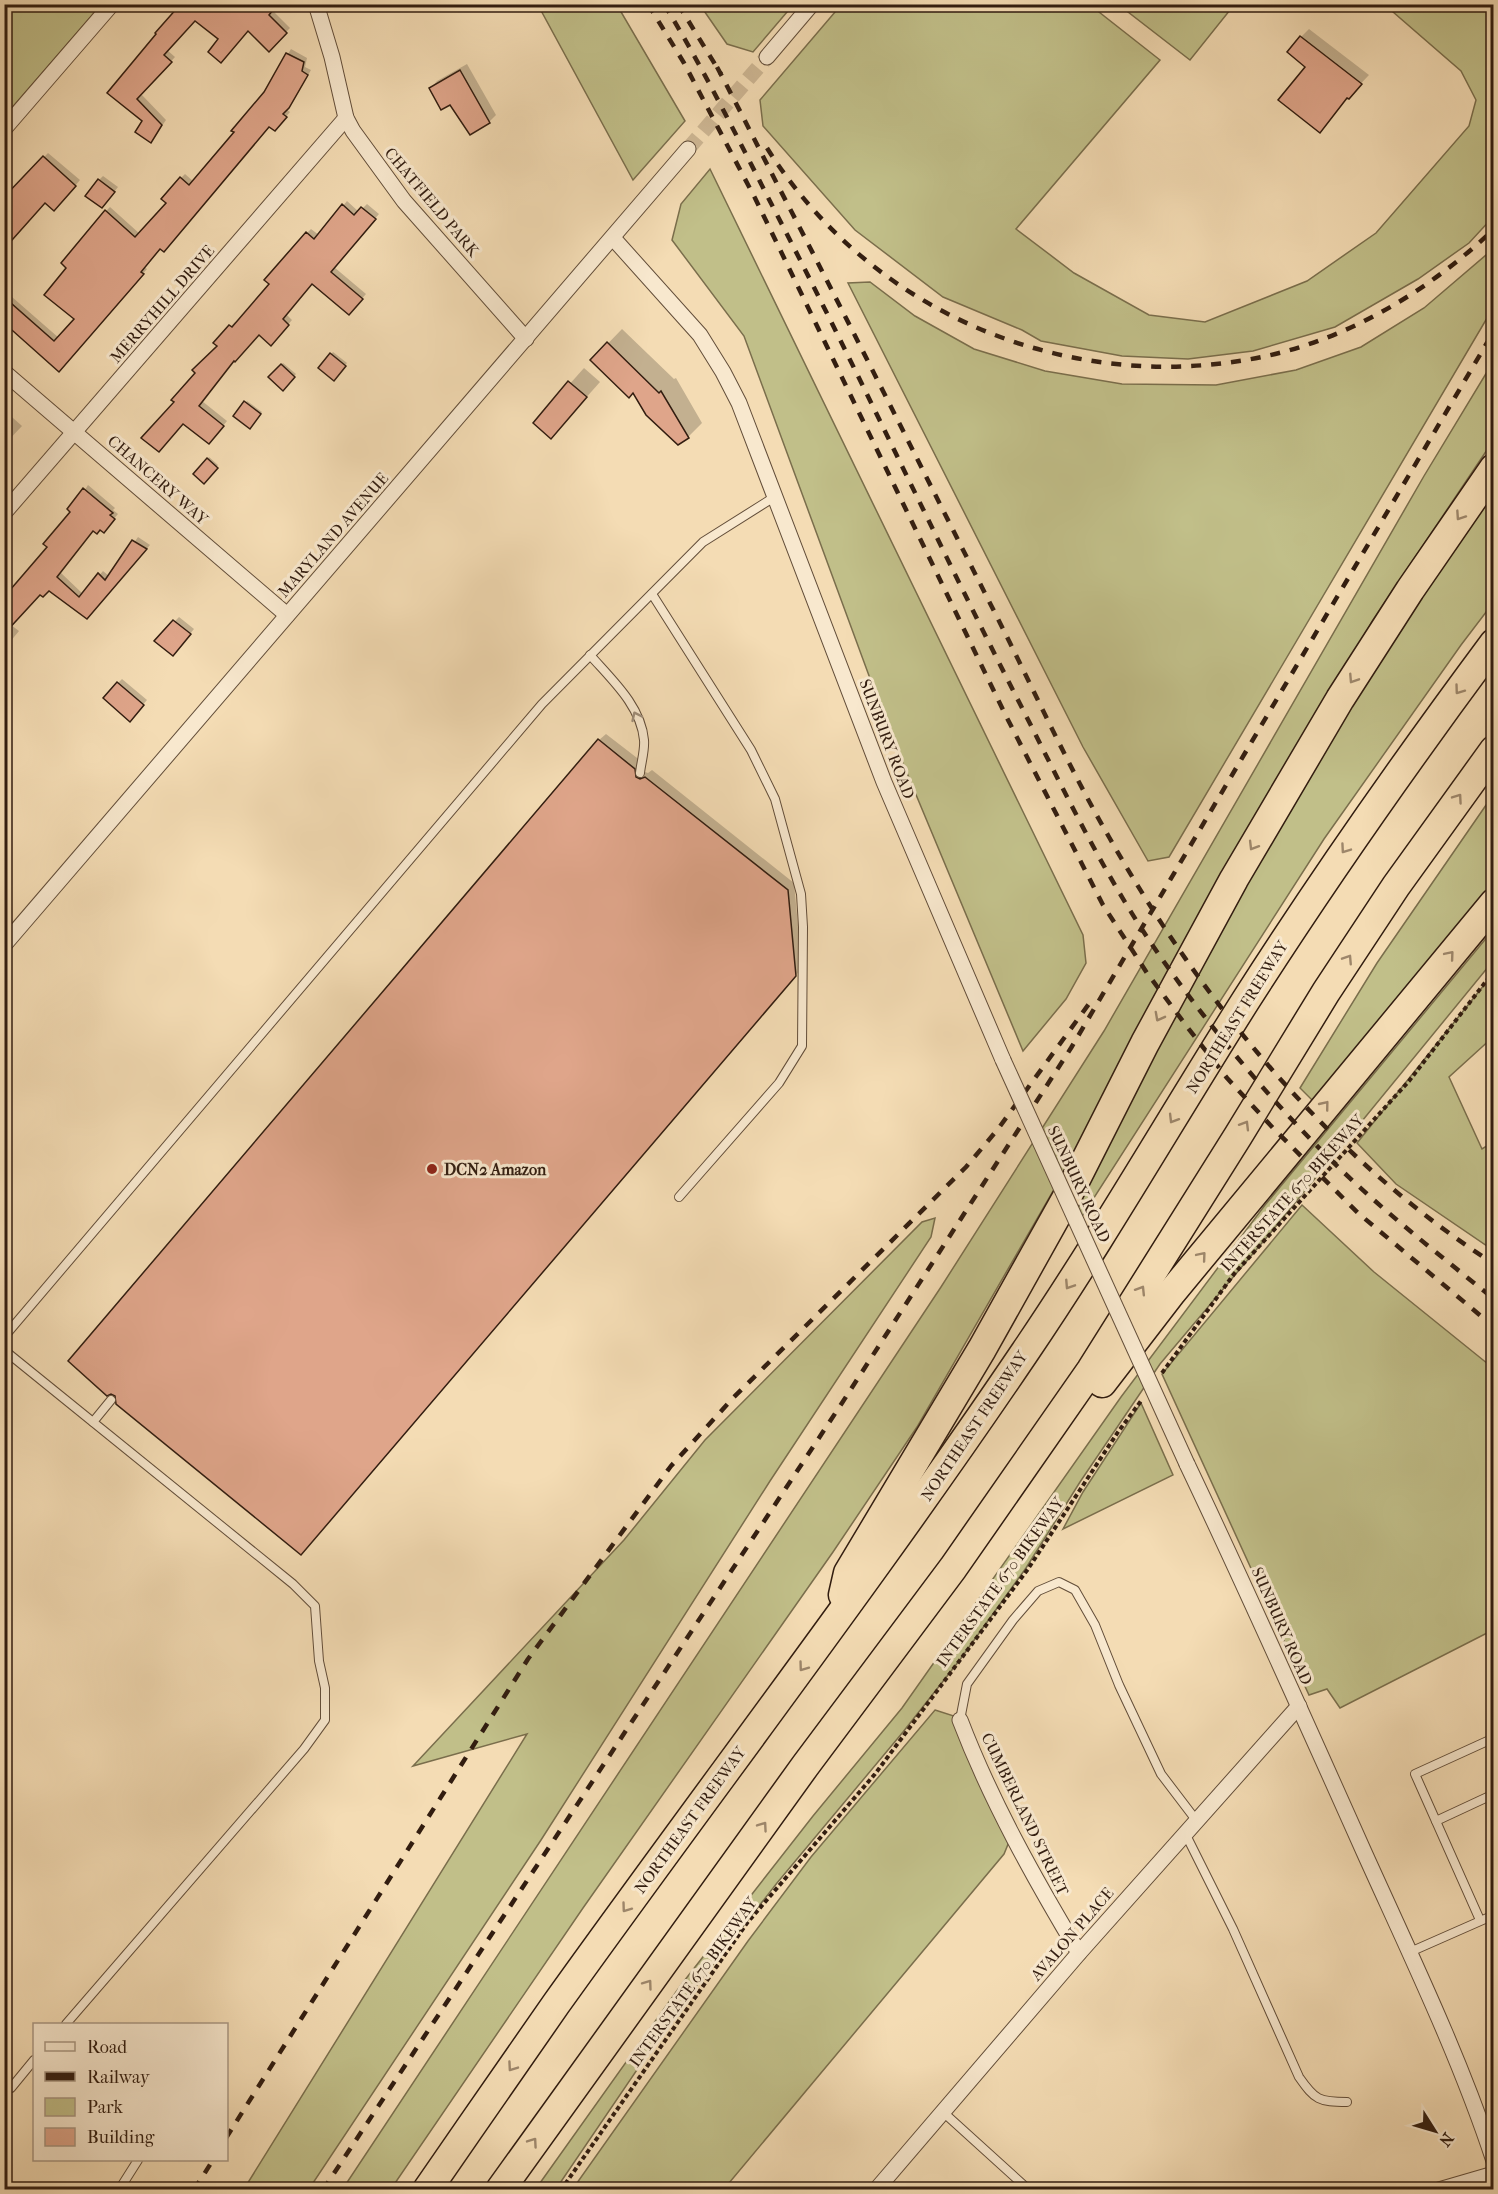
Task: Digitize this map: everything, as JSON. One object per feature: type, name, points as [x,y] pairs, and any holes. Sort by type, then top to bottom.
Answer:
[{"type":"highway","points":[[838,1620],[848,1573],[999,1319],[1234,879],[1344,694],[1410,590],[1494,468]]},
{"type":"highway","name":"NORTHEAST FREEWAY","points":[[427,2190],[555,2005],[838,1620],[966,1438],[1091,1252],[1240,1010],[1334,864],[1494,643]]},
{"type":"highway","points":[[500,2190],[805,1766],[952,1568],[1091,1370],[1326,992],[1396,886],[1494,750]]},
{"type":"highway","points":[[805,1766],[915,1635],[1172,1292],[1494,903]]},
{"type":"street","points":[[4,129],[112,4]]},
{"type":"street","name":"CHATFIELD PARK","points":[[316,4],[332,57],[346,118],[371,159],[404,201],[526,339]]},
{"type":"street","points":[[767,57],[812,4]]},
{"type":"street","name":"MERRYHILL DRIVE","points":[[4,513],[346,118]]},
{"type":"street","name":"MARYLAND AVENUE","points":[[4,945],[688,149]]},
{"type":"street","name":"SUNBURY ROAD","points":[[613,238],[700,335],[739,403],[884,782],[1003,1060],[1410,1952],[1476,2106],[1494,2161]]},
{"type":"street","name":"CHANCERY WAY","points":[[4,372],[287,615]]},
{"type":"street","name":"AVALON PLACE","points":[[876,2190],[1079,1953],[1299,1706]]},
{"type":"street","name":"CUMBERLAND STREET","points":[[960,1720],[976,1762],[1041,1891],[1079,1953]]},
{"type":"street","points":[[1439,2190],[1494,2174]]},
{"type":"lane","points":[[4,1337],[534,713],[702,542],[776,496]]},
{"type":"lane","points":[[652,594],[751,750],[775,799],[801,894],[803,927],[802,1046],[779,1083],[679,1197]]},
{"type":"lane","points":[[590,655],[623,693],[639,718],[645,742],[640,773]]},
{"type":"lane","points":[[4,1350],[293,1584],[315,1606],[319,1661],[325,1688],[325,1720],[296,1758],[68,2023]]},
{"type":"lane","points":[[93,1422],[111,1400]]},
{"type":"lane","points":[[960,1720],[967,1684],[973,1675],[1013,1620],[1038,1591],[1059,1582],[1075,1590],[1095,1625],[1119,1685],[1161,1774],[1196,1820]]},
{"type":"lane","points":[[1480,1920],[1415,1774],[1494,1738]]},
{"type":"lane","points":[[1436,1821],[1494,1794]]},
{"type":"lane","points":[[1185,1833],[1233,1929],[1299,2077],[1311,2094],[1324,2102],[1347,2102]]},
{"type":"lane","points":[[1410,1952],[1494,1915]]},
{"type":"lane","points":[[4,2087],[11,2088],[33,2062]]},
{"type":"lane","points":[[942,2111],[1029,2190]]},
{"type":"lane","points":[[119,2190],[137,2161]]},
{"type":"path","name":"INTERSTATE 670 BIKEWAY","points":[[1159,1377],[1234,1274],[1409,1081],[1494,971]]},
{"type":"path","name":"INTERSTATE 670 BIKEWAY","points":[[561,2190],[747,1923],[875,1774],[1028,1569],[1145,1395]]},
{"type":"green space","points":[[5,4],[101,5],[10,110],[5,105]]},
{"type":"green space","points":[[538,5],[617,5],[685,121],[633,180]]},
{"type":"green space","points":[[700,5],[793,5],[753,52],[727,44]]},
{"type":"green space","points":[[841,5],[1090,5],[1160,60],[1016,229],[1074,273],[1149,315],[1205,322],[1307,281],[1376,233],[1469,126],[1476,100],[1461,71],[1385,5],[1493,5],[1493,217],[1469,243],[1418,279],[1335,327],[1253,351],[1188,359],[1122,356],[1041,341],[1022,330],[943,297],[855,230],[763,126],[760,100]]},
{"type":"green space","points":[[1119,5],[1234,5],[1190,60]]},
{"type":"green space","points":[[710,169],[1083,935],[1086,963],[1066,999],[1023,1051],[889,730],[744,336],[672,240],[681,204]]},
{"type":"green space","points":[[1493,249],[1493,308],[1169,857],[1148,861],[1083,747],[848,283],[870,282],[915,316],[974,349],[1045,371],[1122,384],[1216,385],[1296,370],[1361,347],[1424,308]]},
{"type":"green space","points":[[1493,362],[1493,441],[1373,620],[1217,885],[1068,1165],[917,1427],[833,1552],[583,1908],[391,2189],[342,2190],[941,1287],[1104,1031],[1424,476]]},
{"type":"green space","points":[[1493,491],[1493,603],[1324,839],[1081,1218],[1072,1212],[1176,1011],[1288,810],[1390,643]]},
{"type":"green space","points":[[1493,795],[1493,888],[1317,1105],[1300,1088],[1377,963]]},
{"type":"green space","points":[[1493,930],[1493,961],[1160,1364],[1080,1482],[1026,1568],[959,1661],[777,1883],[679,2008],[556,2189],[535,2190],[681,1985],[813,1816],[902,1708],[1121,1397],[1265,1205]]},
{"type":"green space","points":[[1493,974],[1493,1037],[1449,1077],[1482,1149],[1493,1142],[1493,1250],[1396,1184],[1357,1143]]},
{"type":"green space","points":[[1302,1205],[1374,1272],[1493,1368],[1493,1630],[1340,1708],[1327,1689],[1309,1695],[1162,1374]]},
{"type":"green space","points":[[935,1218],[931,1237],[770,1481],[541,1840],[309,2189],[244,2189],[527,1734],[413,1766],[624,1540],[705,1440],[922,1222]]},
{"type":"green space","points":[[1141,1403],[1173,1475],[1063,1529],[1083,1492]]},
{"type":"green space","points":[[935,1710],[954,1716],[1011,1837],[1004,1854],[724,2189],[572,2190],[748,1941],[811,1857]]},
{"type":"building","points":[[175,4],[278,4],[269,15],[287,33],[269,52],[248,31],[221,63],[208,52],[218,39],[195,21],[164,55],[172,62],[137,99],[162,125],[151,143],[135,132],[142,121],[107,93],[178,7]]},
{"type":"building","points":[[1300,36],[1362,84],[1349,99],[1347,98],[1320,133],[1278,100],[1305,67],[1287,52]]},
{"type":"building","points":[[286,53],[304,62],[302,71],[308,75],[289,108],[283,114],[287,117],[275,131],[269,127],[164,252],[160,249],[141,272],[144,274],[59,372],[4,323],[4,297],[54,341],[74,319],[44,295],[66,268],[61,263],[105,210],[135,237],[166,203],[161,199],[180,177],[189,185],[234,132],[231,131],[264,92]]},
{"type":"building","points":[[460,70],[490,123],[470,135],[450,105],[441,110],[429,88]]},
{"type":"building","points":[[43,156],[76,186],[54,211],[45,203],[4,249],[4,197]]},
{"type":"building","points":[[98,179],[115,192],[102,208],[85,196]]},
{"type":"building","points":[[342,204],[354,215],[361,207],[376,219],[331,272],[363,299],[349,315],[312,284],[283,319],[289,325],[271,346],[259,335],[234,361],[199,406],[224,426],[209,444],[183,424],[159,452],[141,438],[174,402],[171,400],[195,373],[192,370],[217,346],[213,343],[229,325],[232,327],[269,284],[264,280],[306,232],[314,239]]},
{"type":"building","points":[[607,342],[659,393],[661,391],[689,438],[678,445],[646,415],[633,393],[629,398],[590,360]]},
{"type":"building","points":[[330,353],[346,366],[334,381],[318,368]]},
{"type":"building","points":[[281,364],[295,377],[283,391],[268,377]]},
{"type":"building","points":[[568,381],[587,397],[551,439],[533,423]]},
{"type":"building","points":[[244,401],[261,414],[250,429],[233,416]]},
{"type":"building","points":[[207,458],[218,468],[204,484],[193,474]]},
{"type":"building","points":[[83,488],[113,513],[110,515],[115,519],[104,533],[100,530],[97,534],[93,531],[57,577],[79,597],[98,573],[105,580],[132,540],[147,549],[87,619],[49,591],[43,597],[40,595],[4,634],[4,597],[47,547],[43,544],[70,512],[67,509]]},
{"type":"building","points":[[173,620],[191,634],[173,656],[154,641]]},
{"type":"building","points":[[117,682],[144,705],[130,722],[103,698]]},
{"type":"building","name":"DCN2 Amazon","points":[[598,739],[635,769],[636,777],[640,779],[645,777],[788,890],[796,976],[301,1555],[116,1404],[115,1396],[111,1394],[107,1396],[68,1361]]},
{"type":"tunnel","points":[[688,149],[767,57]]},
{"type":"railway","points":[[648,4],[684,63],[755,198],[1006,716],[1103,905],[1147,973],[1188,1028],[1227,1078],[1273,1128],[1358,1213],[1494,1327]]},
{"type":"railway","points":[[664,4],[708,80],[806,272],[1068,799],[1103,865],[1141,928],[1220,1037],[1305,1134],[1347,1176],[1388,1212],[1494,1299]]},
{"type":"railway","points":[[678,4],[721,74]]},
{"type":"railway","points":[[717,67],[1079,783],[1146,899],[1186,960],[1229,1018],[1325,1127],[1378,1176],[1434,1222],[1494,1264]]},
{"type":"railway","points":[[767,148],[811,207],[862,257],[919,298],[982,330],[1049,352],[1118,364],[1190,366],[1262,357],[1326,338],[1357,325],[1415,292],[1443,272],[1494,229]]},
{"type":"railway","points":[[323,2190],[842,1403],[1071,1048],[1494,331]]},
{"type":"railway","points":[[228,2135],[528,1659],[671,1466],[734,1397],[966,1167],[998,1129],[1091,1001]]},
{"type":"railway","points":[[194,2190],[212,2161]]},
{"type":"place","name":"DCN2 Amazon","points":[[432,1169]]}]
